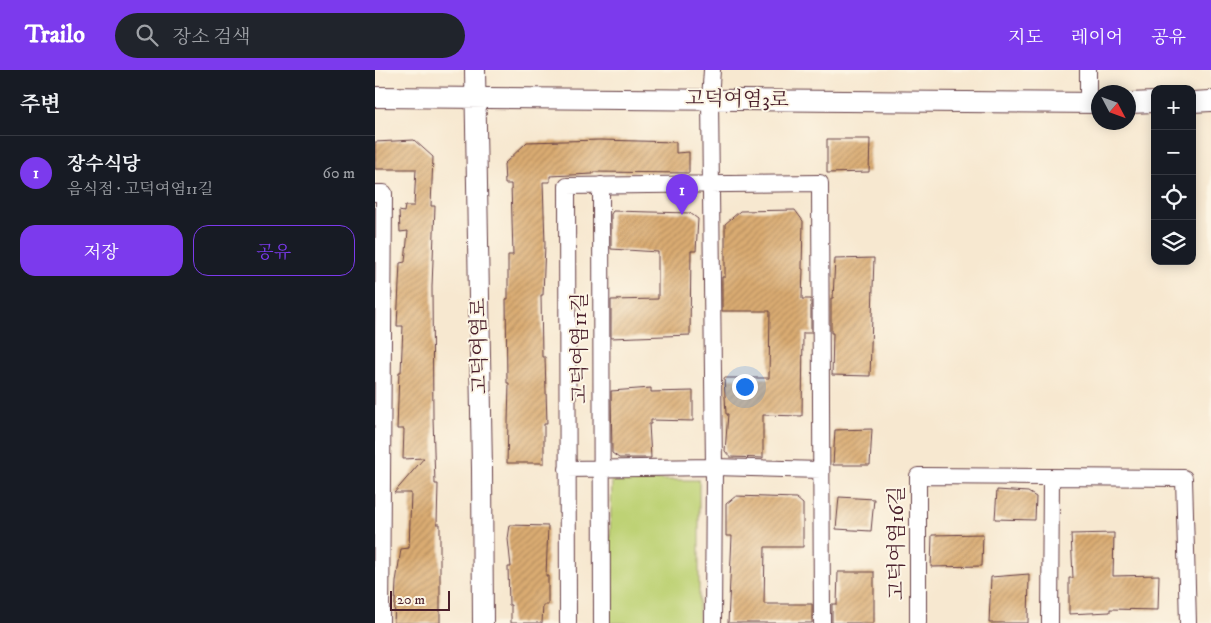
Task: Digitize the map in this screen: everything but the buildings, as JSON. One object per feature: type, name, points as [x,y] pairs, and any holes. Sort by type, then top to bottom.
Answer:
[{"type":"street","name":"고덕여염로","points":[[475,70],[483,623]]},
{"type":"street","points":[[712,70],[710,99],[714,467],[713,623]]},
{"type":"street","points":[[1088,70],[1091,90]]},
{"type":"street","name":"고덕여염3로","points":[[375,97],[1091,103]]},
{"type":"street","points":[[1196,102],[1211,101]]},
{"type":"street","points":[[1136,103],[1151,102]]},
{"type":"street","points":[[568,623],[567,186],[820,183],[822,623]]},
{"type":"street","name":"고덕여염11길","points":[[601,185],[601,623]]},
{"type":"street","points":[[375,193],[384,193],[379,466],[381,623]]},
{"type":"street","points":[[567,469],[714,467],[821,470]]},
{"type":"street","name":"고덕여염16길","points":[[918,623],[918,476],[1184,478],[1187,623]]},
{"type":"street","points":[[1050,623],[1051,478]]},
{"type":"green space","points":[[612,480],[699,480],[699,623],[607,623]]},
{"type":"place","name":"장수식당","points":[[682,215]]}]
